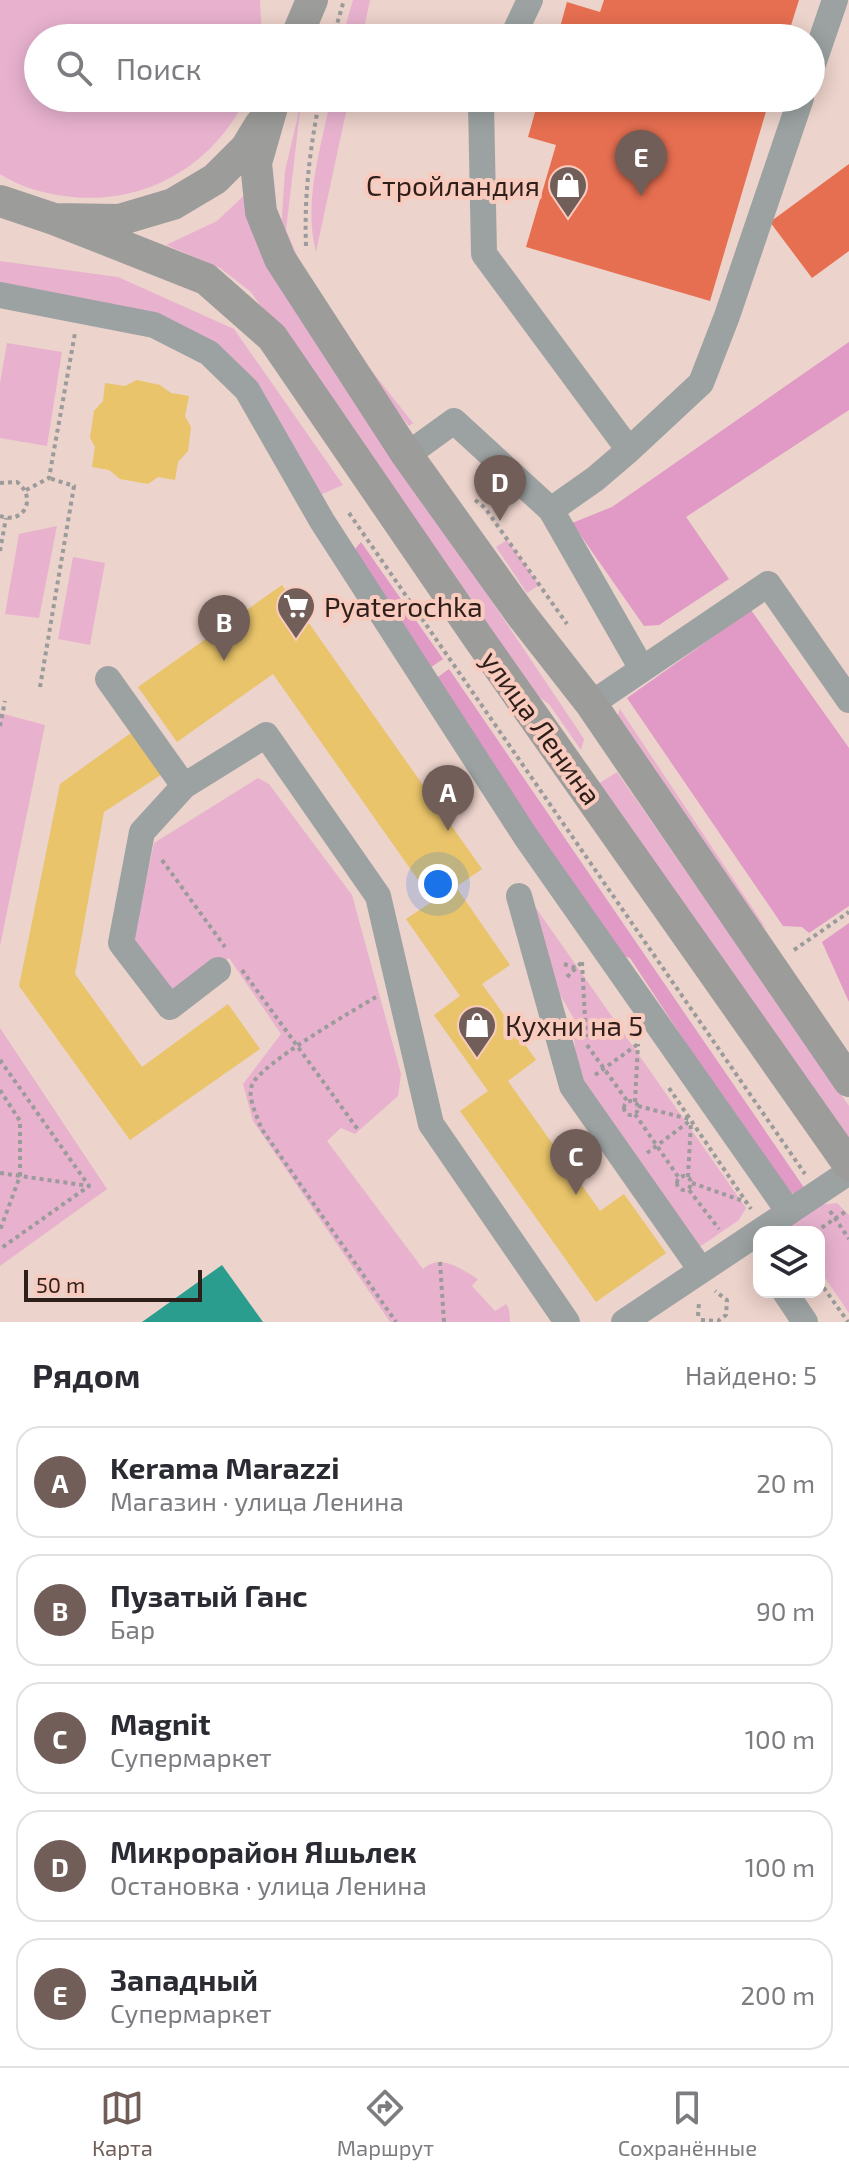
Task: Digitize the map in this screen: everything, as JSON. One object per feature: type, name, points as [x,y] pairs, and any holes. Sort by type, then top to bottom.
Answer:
[{"type":"main road","points":[[289,24],[290,0]]},
{"type":"main road","points":[[302,24],[312,0]]},
{"type":"main road","points":[[20,210],[119,220],[173,204],[215,179],[246,148],[268,112]]},
{"type":"main road","name":"улица Ленина","points":[[270,112],[256,163],[261,212],[280,259],[407,455],[520,613],[591,704],[843,1061]]},
{"type":"main road","name":"улица Ленина","points":[[20,210],[206,279],[272,337],[479,639],[849,1165]]},
{"type":"main road","points":[[577,775],[620,747]]},
{"type":"lane","points":[[519,24],[530,0]]},
{"type":"lane","points":[[825,29],[835,0]]},
{"type":"lane","points":[[476,112],[484,254],[629,450]]},
{"type":"lane","points":[[551,510],[595,479],[701,383],[796,112]]},
{"type":"lane","points":[[0,295],[154,325],[209,353],[247,390],[322,521],[526,837],[789,1212]]},
{"type":"lane","points":[[407,455],[454,421],[551,510],[642,669]]},
{"type":"lane","points":[[591,704],[768,584],[849,700]]},
{"type":"lane","points":[[108,679],[184,786]]},
{"type":"lane","points":[[231,966],[170,1007],[121,943],[142,832],[184,786],[266,735],[378,896],[431,1124],[567,1322]]},
{"type":"lane","points":[[519,896],[575,1089],[701,1274]]},
{"type":"lane","points":[[775,1226],[789,1212],[849,1172]]},
{"type":"lane","points":[[624,1322],[701,1274],[753,1247]]},
{"type":"lane","points":[[789,1298],[805,1322]]},
{"type":"path","points":[[337,24],[344,0]]},
{"type":"path","points":[[306,254],[304,201],[317,112]]},
{"type":"path","points":[[49,478],[75,332]]},
{"type":"path","points":[[26,490],[49,478],[74,486],[40,687]]},
{"type":"path","points":[[0,483],[17,482],[26,490],[28,502],[23,513],[3,517],[0,551]]},
{"type":"path","points":[[496,524],[574,635]]},
{"type":"path","points":[[0,726],[5,701]]},
{"type":"path","points":[[142,832],[231,966],[297,1046],[359,1131]]},
{"type":"path","points":[[792,951],[849,912]]},
{"type":"path","points":[[574,950],[590,974]]},
{"type":"path","points":[[582,962],[586,1044],[628,1102],[691,1120]]},
{"type":"path","points":[[396,1322],[261,1128],[251,1096],[257,1077],[297,1046],[398,983]]},
{"type":"path","points":[[630,1032],[647,1057]]},
{"type":"path","points":[[575,1089],[638,1044]]},
{"type":"path","points":[[638,1044],[635,1114],[679,1178]]},
{"type":"path","points":[[0,1060],[89,1186]]},
{"type":"path","points":[[665,1082],[751,1212]]},
{"type":"path","points":[[0,1090],[20,1121],[20,1176],[0,1230]]},
{"type":"path","points":[[628,1102],[624,1105],[625,1112],[631,1116],[635,1114]]},
{"type":"path","points":[[629,1167],[691,1120]]},
{"type":"path","points":[[691,1120],[688,1177],[692,1183],[747,1202]]},
{"type":"path","points":[[0,1173],[89,1186]]},
{"type":"path","points":[[679,1178],[688,1177]]},
{"type":"path","points":[[679,1178],[679,1189],[689,1190],[726,1237],[701,1274],[724,1296],[728,1310],[718,1321],[699,1318],[701,1298]]},
{"type":"path","points":[[689,1190],[692,1183]]},
{"type":"path","points":[[0,1249],[89,1186]]},
{"type":"path","points":[[824,1226],[848,1210]]},
{"type":"path","points":[[440,1262],[444,1322]]},
{"type":"path","points":[[825,1289],[848,1322]]},
{"type":"shaded area","points":[[0,0],[260,0],[261,24],[24,24],[24,112],[238,112],[214,144],[194,163],[146,188],[120,195],[93,198],[56,195],[22,185],[0,174]]},
{"type":"shaded area","points":[[353,0],[370,0],[365,24],[346,24]]},
{"type":"shaded area","points":[[300,112],[286,230],[304,272],[356,351],[413,423],[409,426],[352,355],[297,273],[281,231],[285,171]]},
{"type":"shaded area","points":[[328,112],[346,112],[316,252],[311,214],[318,155]]},
{"type":"shaded area","points":[[251,189],[275,278],[584,739],[581,750],[549,704],[525,687],[251,292],[220,268],[166,245],[217,221]]},
{"type":"shaded area","points":[[0,261],[118,277],[234,329],[343,485],[313,498],[214,347],[0,287]]},
{"type":"shaded area","points":[[849,342],[849,410],[686,517],[729,579],[659,625],[644,626],[572,523],[612,507]]},
{"type":"shaded area","points":[[7,343],[62,352],[47,446],[0,438],[0,383]]},
{"type":"shaded area","points":[[57,526],[39,618],[5,614],[19,534]]},
{"type":"shaded area","points":[[507,540],[539,585],[527,593],[496,547]]},
{"type":"shaded area","points":[[361,542],[443,659],[427,670],[355,549]]},
{"type":"shaded area","points":[[73,557],[105,563],[90,645],[58,639]]},
{"type":"shaded area","points":[[751,610],[849,748],[849,906],[809,933],[802,927],[783,926],[627,698]]},
{"type":"shaded area","points":[[449,669],[805,1189],[796,1194],[784,1192],[630,958],[615,953],[431,682]]},
{"type":"shaded area","points":[[620,709],[767,930],[729,892],[617,717]]},
{"type":"shaded area","points":[[0,713],[45,725],[0,946]]},
{"type":"shaded area","points":[[617,772],[849,1106],[849,1145],[598,784]]},
{"type":"shaded area","points":[[258,778],[269,784],[352,895],[401,1074],[398,1096],[355,1134],[341,1128],[327,1141],[423,1269],[430,1264],[444,1262],[478,1279],[472,1286],[495,1311],[506,1304],[510,1322],[390,1322],[253,1121],[243,1084],[281,1034],[229,958],[172,991],[133,942],[154,843]]},
{"type":"shaded area","points":[[529,898],[746,1208],[739,1220],[695,1250],[577,1084],[573,1017],[544,968]]},
{"type":"shaded area","points":[[849,923],[849,1002],[822,942]]},
{"type":"shaded area","points":[[0,1028],[107,1189],[0,1266]]},
{"type":"shaded area","points":[[837,1203],[849,1215],[849,1313],[825,1278],[825,1226],[789,1226],[818,1205]]},
{"type":"building: Жильё","points":[[137,380],[160,385],[171,393],[189,396],[185,416],[191,427],[188,451],[178,462],[175,480],[158,477],[148,484],[120,479],[109,470],[92,467],[95,447],[90,438],[94,411],[103,401],[105,383],[125,386]]},
{"type":"building: Жильё","points":[[282,585],[482,869],[456,887],[510,965],[482,984],[536,1060],[508,1081],[600,1211],[624,1194],[666,1253],[596,1302],[460,1111],[488,1091],[434,1015],[460,996],[406,919],[433,901],[273,674],[177,742],[138,687]]},
{"type":"building: Жильё","points":[[135,730],[164,773],[104,812],[75,974],[142,1067],[228,1004],[260,1049],[130,1140],[19,986],[60,784]]},
{"type":"building: Торговля","points":[[604,0],[799,0],[791,24],[561,24],[567,2],[600,12]]},
{"type":"building: Торговля","points":[[535,112],[766,112],[710,301],[526,247],[556,145],[528,137]]},
{"type":"building: Торговля","points":[[849,164],[849,251],[812,278],[770,222]]},
{"type":"building: Школы","points":[[222,1265],[263,1322],[142,1322]]},
{"type":"place","name":"Западный","points":[[641,196]]},
{"type":"place","name":"Стройландия","points":[[568,219]]},
{"type":"place","name":"Микрорайон Яшьлек","points":[[500,521]]},
{"type":"place","name":"Pyaterochka","points":[[296,640]]},
{"type":"place","name":"Пузатый Ганс","points":[[224,661]]},
{"type":"place","name":"Kerama Marazzi","points":[[448,831]]},
{"type":"place","name":"Кухни на 5","points":[[477,1059]]},
{"type":"place","name":"Magnit","points":[[576,1195]]}]
